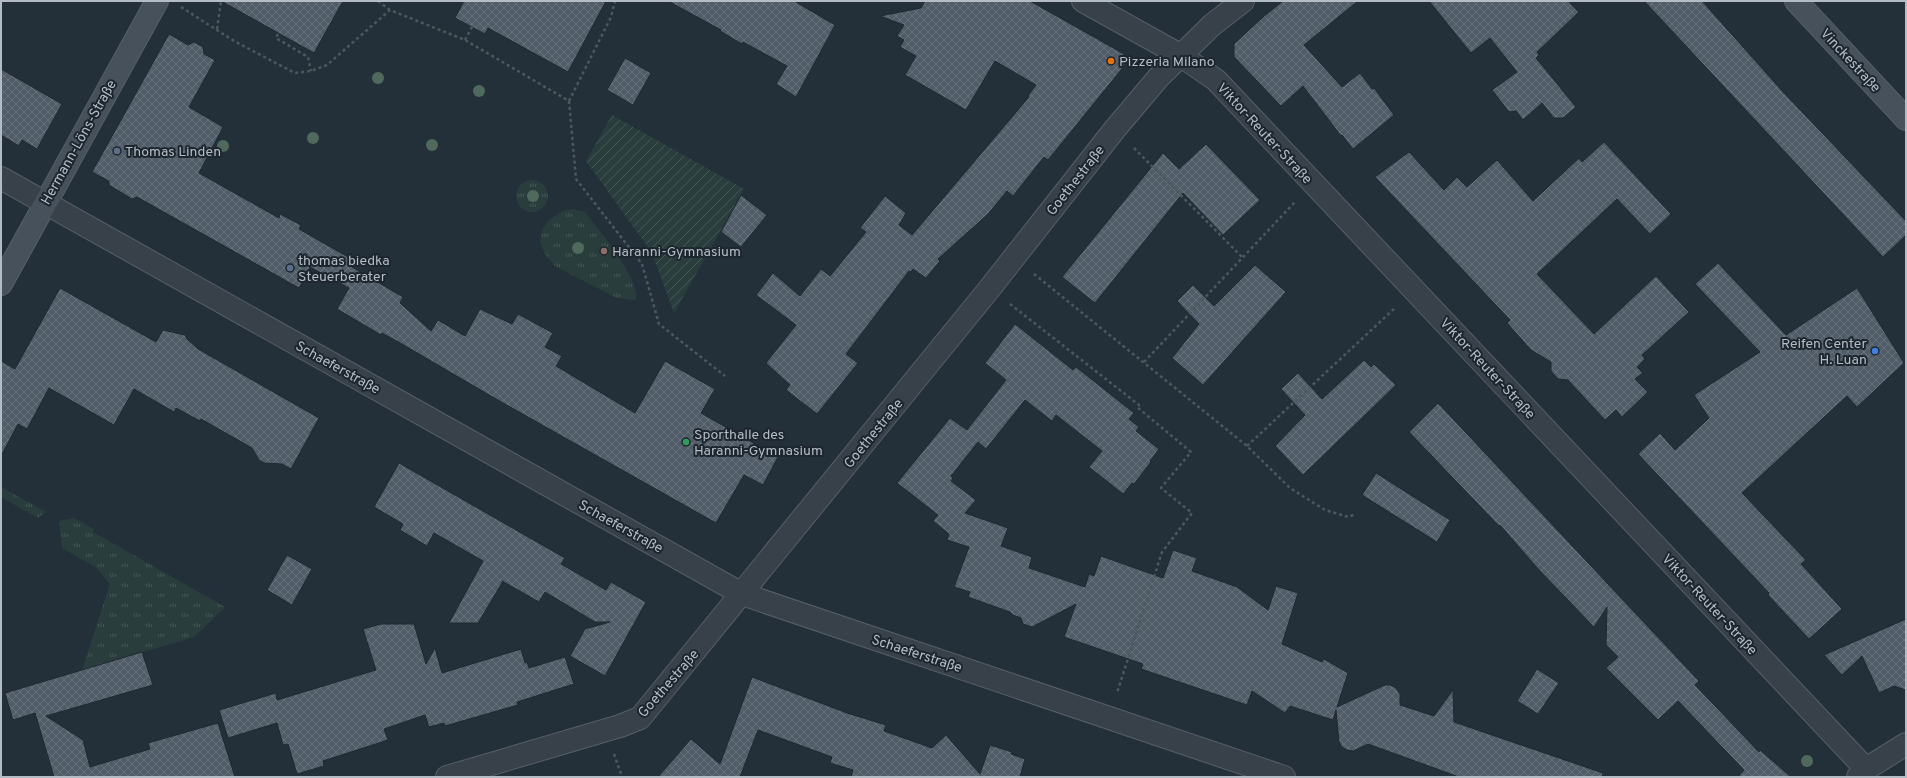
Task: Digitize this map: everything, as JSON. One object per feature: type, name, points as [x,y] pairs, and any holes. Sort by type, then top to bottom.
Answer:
[{"type":"street","name":"Viktor-Reuter-Straße","points":[[1083,1],[1180,55],[1216,80],[1414,290],[1862,773]]},
{"type":"street","name":"Goethestraße","points":[[447,777],[620,726],[640,718],[990,288],[1115,129],[1158,78],[1180,55],[1212,25],[1243,1]]},
{"type":"street","name":"Vinckestraße","points":[[1796,1],[1906,119]]},
{"type":"street","name":"Hermann-Löns-Straße","points":[[1,284],[27,239],[44,203],[167,3]]},
{"type":"street","name":"Schaeferstraße","points":[[1,178],[742,594],[1284,777]]},
{"type":"street","points":[[1862,773],[1906,744]]},
{"type":"path","points":[[217,29],[221,1]]},
{"type":"path","points":[[378,1],[390,10],[465,40],[569,101]]},
{"type":"path","points":[[615,1],[611,17],[569,101],[576,179],[642,264],[659,324],[725,376]]},
{"type":"path","points":[[167,3],[295,73],[311,71],[327,65],[390,10]]},
{"type":"path","points":[[465,40],[472,27]]},
{"type":"path","points":[[278,34],[276,38],[308,57],[311,71]]},
{"type":"path","points":[[1115,129],[1242,257]]},
{"type":"path","points":[[1144,362],[1242,257],[1314,183]]},
{"type":"path","points":[[1014,258],[1247,446],[1290,488],[1325,510],[1348,517],[1356,514]]},
{"type":"path","points":[[990,288],[1139,405],[1137,407],[1191,452],[1161,488],[1192,513],[1162,552],[1110,717]]},
{"type":"path","points":[[1247,446],[1414,290]]},
{"type":"green space","points":[[612,115],[744,189],[674,313],[652,253],[586,161]]},
{"type":"green space","points":[[529,180],[535,180],[545,187],[548,196],[547,202],[541,209],[535,212],[529,212],[519,205],[516,199],[516,193],[523,183]]},
{"type":"green space","points":[[571,209],[585,212],[617,254],[631,279],[635,290],[636,300],[617,298],[555,266],[545,254],[540,242],[542,230],[549,220],[561,212]]},
{"type":"green space","points":[[1,487],[46,512],[38,518],[1,497]]},
{"type":"green space","points":[[74,518],[94,529],[93,532],[225,607],[194,637],[82,670],[110,584],[97,568],[62,548],[59,521]]},
{"type":"building","points":[[221,1],[343,1],[314,53]]},
{"type":"building","points":[[464,1],[606,1],[568,72],[488,28],[485,34],[455,18]]},
{"type":"building","points":[[668,1],[794,1],[835,25],[796,97],[776,84],[787,66],[743,42],[742,44],[720,31],[721,30]]},
{"type":"building","points":[[925,1],[1030,1],[1124,54],[1125,65],[1048,160],[1044,157],[1013,196],[1007,191],[988,214],[938,259],[940,261],[926,278],[913,269],[911,272],[909,271],[846,354],[858,363],[817,414],[786,390],[790,385],[766,363],[796,325],[756,295],[773,273],[800,296],[821,269],[830,276],[866,232],[860,228],[885,196],[906,213],[899,225],[912,235],[1029,97],[1028,96],[1036,85],[995,61],[966,110],[905,75],[916,56],[900,47],[904,40],[897,36],[904,25],[880,16],[921,8]]},
{"type":"building","points":[[1283,1],[1358,1],[1304,45],[1342,87],[1360,73],[1372,89],[1374,88],[1394,115],[1353,149],[1342,135],[1341,136],[1303,86],[1281,106],[1234,57],[1234,44]]},
{"type":"building","points":[[1429,1],[1568,1],[1579,12],[1537,52],[1539,55],[1536,58],[1576,107],[1563,118],[1554,118],[1542,103],[1523,120],[1516,111],[1509,112],[1492,90],[1517,72],[1490,38],[1471,53]]},
{"type":"building","points":[[1644,1],[1702,1],[1784,93],[1906,221],[1906,235],[1883,257]]},
{"type":"building","points":[[169,34],[188,45],[194,42],[203,47],[204,54],[215,60],[189,107],[223,127],[199,173],[279,218],[280,214],[301,225],[299,229],[355,261],[352,267],[403,297],[400,303],[431,331],[438,320],[465,336],[480,309],[512,324],[518,314],[553,333],[545,347],[562,356],[556,366],[635,413],[665,361],[715,389],[701,413],[778,457],[763,485],[744,475],[716,523],[496,399],[402,344],[382,333],[381,335],[337,309],[349,288],[310,267],[299,288],[137,197],[132,199],[109,185],[109,181],[92,172]]},
{"type":"building","points":[[625,58],[651,73],[633,105],[607,90]]},
{"type":"building","points":[[1,69],[62,104],[37,149],[22,140],[19,146],[1,135]]},
{"type":"building","points":[[1604,142],[1671,214],[1650,234],[1617,199],[1537,274],[1594,334],[1656,276],[1689,312],[1642,355],[1645,359],[1637,367],[1643,373],[1635,379],[1648,392],[1622,417],[1616,410],[1605,420],[1568,380],[1558,379],[1551,371],[1551,362],[1531,350],[1507,323],[1510,320],[1375,177],[1409,152],[1444,190],[1457,177],[1467,187],[1497,160],[1533,201],[1579,158],[1582,162]]},
{"type":"building","points":[[1206,144],[1260,200],[1223,235],[1183,193],[1095,303],[1062,277],[1163,153],[1179,169]]},
{"type":"building","points":[[741,195],[767,215],[741,247],[721,232]]},
{"type":"building","points":[[1718,263],[1786,335],[1857,288],[1904,363],[1857,407],[1847,396],[1742,493],[1806,560],[1801,564],[1842,609],[1809,639],[1768,595],[1769,593],[1638,454],[1660,433],[1675,450],[1709,418],[1694,395],[1760,352],[1695,284]]},
{"type":"building","points":[[1255,265],[1286,292],[1203,385],[1172,358],[1199,324],[1177,301],[1193,285],[1214,306]]},
{"type":"building","points":[[60,288],[156,342],[163,330],[185,335],[187,339],[198,349],[319,418],[291,469],[282,464],[264,463],[259,460],[252,448],[201,419],[200,421],[176,408],[174,412],[134,389],[114,425],[49,388],[27,429],[18,424],[1,456],[1,361],[15,369]]},
{"type":"building","points":[[1015,324],[1073,370],[1076,367],[1134,413],[1129,419],[1139,427],[1136,431],[1159,449],[1134,484],[1132,483],[1123,494],[1089,467],[1102,451],[1056,415],[1052,421],[1025,400],[986,449],[978,442],[951,476],[953,478],[951,481],[976,500],[965,513],[1008,528],[1001,546],[1032,557],[1029,568],[1085,587],[1089,574],[1094,576],[1101,556],[1163,578],[1173,550],[1197,558],[1192,571],[1237,587],[1268,610],[1276,586],[1298,593],[1282,644],[1322,662],[1324,659],[1348,673],[1337,707],[1385,685],[1390,685],[1396,688],[1400,694],[1400,705],[1434,716],[1453,690],[1454,722],[1603,773],[1602,777],[1459,777],[1368,744],[1353,751],[1347,750],[1342,747],[1339,742],[1336,710],[1333,720],[1290,706],[1285,713],[1252,691],[1247,705],[1141,669],[1143,664],[1064,637],[1076,604],[1032,627],[1023,624],[1021,618],[1010,612],[968,597],[970,592],[954,587],[969,547],[947,540],[949,534],[933,521],[938,515],[897,483],[950,418],[967,430],[1006,380],[985,363]]},
{"type":"building","points":[[1364,360],[1371,367],[1374,364],[1396,385],[1303,475],[1275,446],[1305,415],[1281,389],[1298,373],[1322,399]]},
{"type":"building","points":[[1438,403],[1699,681],[1695,685],[1759,752],[1760,750],[1791,777],[1738,777],[1744,770],[1678,701],[1658,720],[1606,668],[1618,657],[1606,645],[1607,607],[1594,627],[1539,570],[1500,525],[1499,526],[1409,432]]},
{"type":"building","points":[[399,463],[565,558],[561,564],[606,590],[611,582],[646,602],[605,676],[570,656],[585,629],[610,622],[595,622],[545,592],[539,602],[502,581],[478,623],[449,623],[483,561],[434,533],[427,546],[400,530],[403,524],[374,507]]},
{"type":"building","points":[[1376,473],[1450,520],[1437,542],[1362,495]]},
{"type":"building","points":[[287,555],[312,569],[292,605],[267,590]]},
{"type":"building","points":[[1906,619],[1906,690],[1894,686],[1879,693],[1862,656],[1842,675],[1824,655]]},
{"type":"building","points":[[381,624],[414,624],[426,664],[435,648],[442,673],[521,649],[525,663],[527,662],[529,668],[565,657],[574,684],[517,702],[518,705],[445,726],[444,723],[429,727],[425,715],[384,729],[388,740],[323,761],[324,766],[297,774],[288,744],[283,745],[277,723],[228,738],[219,710],[276,693],[277,700],[376,670],[363,629]]},
{"type":"building","points":[[142,652],[153,685],[46,716],[83,740],[90,767],[150,749],[148,743],[218,723],[235,777],[54,777],[35,713],[13,720],[5,693]]},
{"type":"building","points":[[1537,669],[1559,683],[1538,714],[1517,701]]},
{"type":"building","points":[[752,677],[847,713],[886,725],[884,731],[932,748],[946,735],[980,774],[990,745],[1012,752],[1011,754],[1025,759],[1020,777],[851,777],[853,770],[830,763],[832,757],[758,730],[740,777],[658,777],[691,739],[720,764]]},
{"type":"place","name":"Pizzeria Milano","points":[[1111,61]]},
{"type":"place","name":"Thomas Linden","points":[[117,151]]},
{"type":"place","name":"Haranni-Gymnasium","points":[[604,251]]},
{"type":"place","name":"thomas biedka Steuerberater","points":[[290,268]]},
{"type":"place","name":"Reifen Center H. Luan","points":[[1875,351]]},
{"type":"place","name":"Sporthalle des Haranni-Gymnasium","points":[[686,442]]}]
